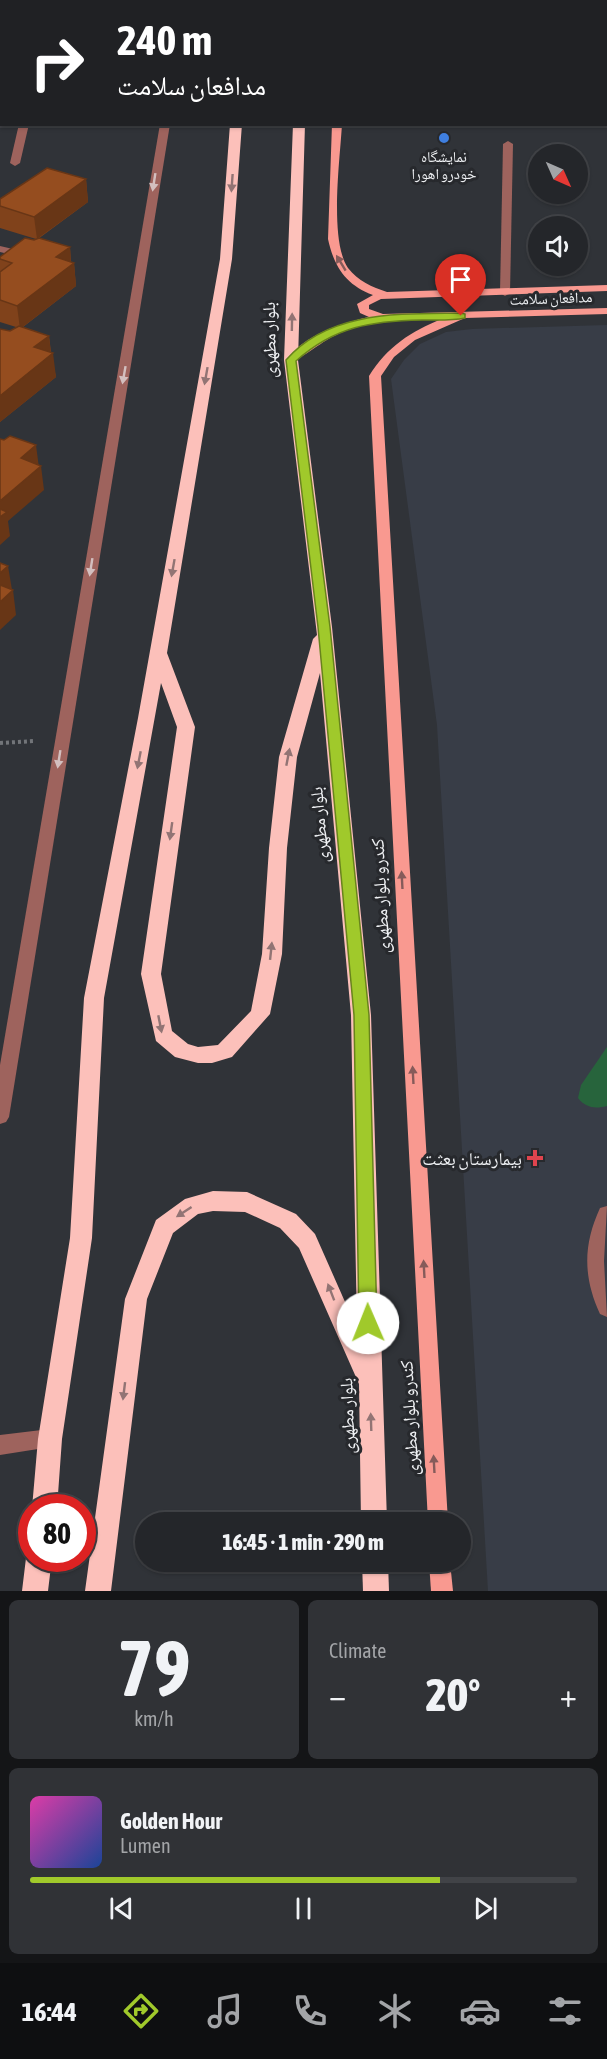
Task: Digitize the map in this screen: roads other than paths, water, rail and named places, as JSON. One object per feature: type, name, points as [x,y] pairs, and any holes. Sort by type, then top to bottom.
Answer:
[{"type":"highway","points":[[45,1494],[50,1439],[81,1238],[94,998],[158,652],[226,259],[236,126]]},
{"type":"highway","name":"بلوار مطهری","points":[[299,126],[291,360],[324,627],[361,1015],[374,1512]]},
{"type":"highway","points":[[158,652],[186,727],[151,974],[163,1035],[182,1051],[198,1055],[212,1055],[225,1051],[260,1014],[272,954],[278,848],[288,757],[324,627]]},
{"type":"highway","points":[[98,1591],[136,1299],[164,1227],[177,1215],[193,1206],[213,1201],[247,1202],[288,1221],[307,1241],[370,1385]]},
{"type":"highway","points":[[35,1591],[37,1572]]},
{"type":"highway","points":[[375,1572],[376,1591]]},
{"type":"main road","points":[[337,126],[333,247],[338,261],[356,281],[365,289],[387,296]]},
{"type":"main road","name":"مدافعان سلامت","points":[[387,296],[607,288]]},
{"type":"main road","points":[[384,318],[368,314],[362,307],[372,298],[387,296]]},
{"type":"main road","name":"مدافعان سلامت","points":[[291,360],[309,344],[335,330],[363,321],[384,318],[607,311]]},
{"type":"main road","name":"کندرو بلوار مطهری","points":[[437,1512],[375,376],[381,364],[407,340],[429,328],[461,316]]},
{"type":"main road","points":[[441,1572],[442,1591]]},
{"type":"street","points":[[15,163],[24,126]]},
{"type":"street","points":[[0,1117],[165,126]]},
{"type":"street","points":[[505,292],[508,144]]},
{"type":"street","points":[[0,249],[37,258]]},
{"type":"street","points":[[607,1214],[600,1226],[594,1262],[602,1299],[607,1308]]},
{"type":"street","points":[[0,1445],[50,1439]]},
{"type":"place","name":"نمایشگاه خودرو اهورا","points":[[444,138]]},
{"type":"place","name":"بیمارستان بعثت","points":[[535,1158]]}]
